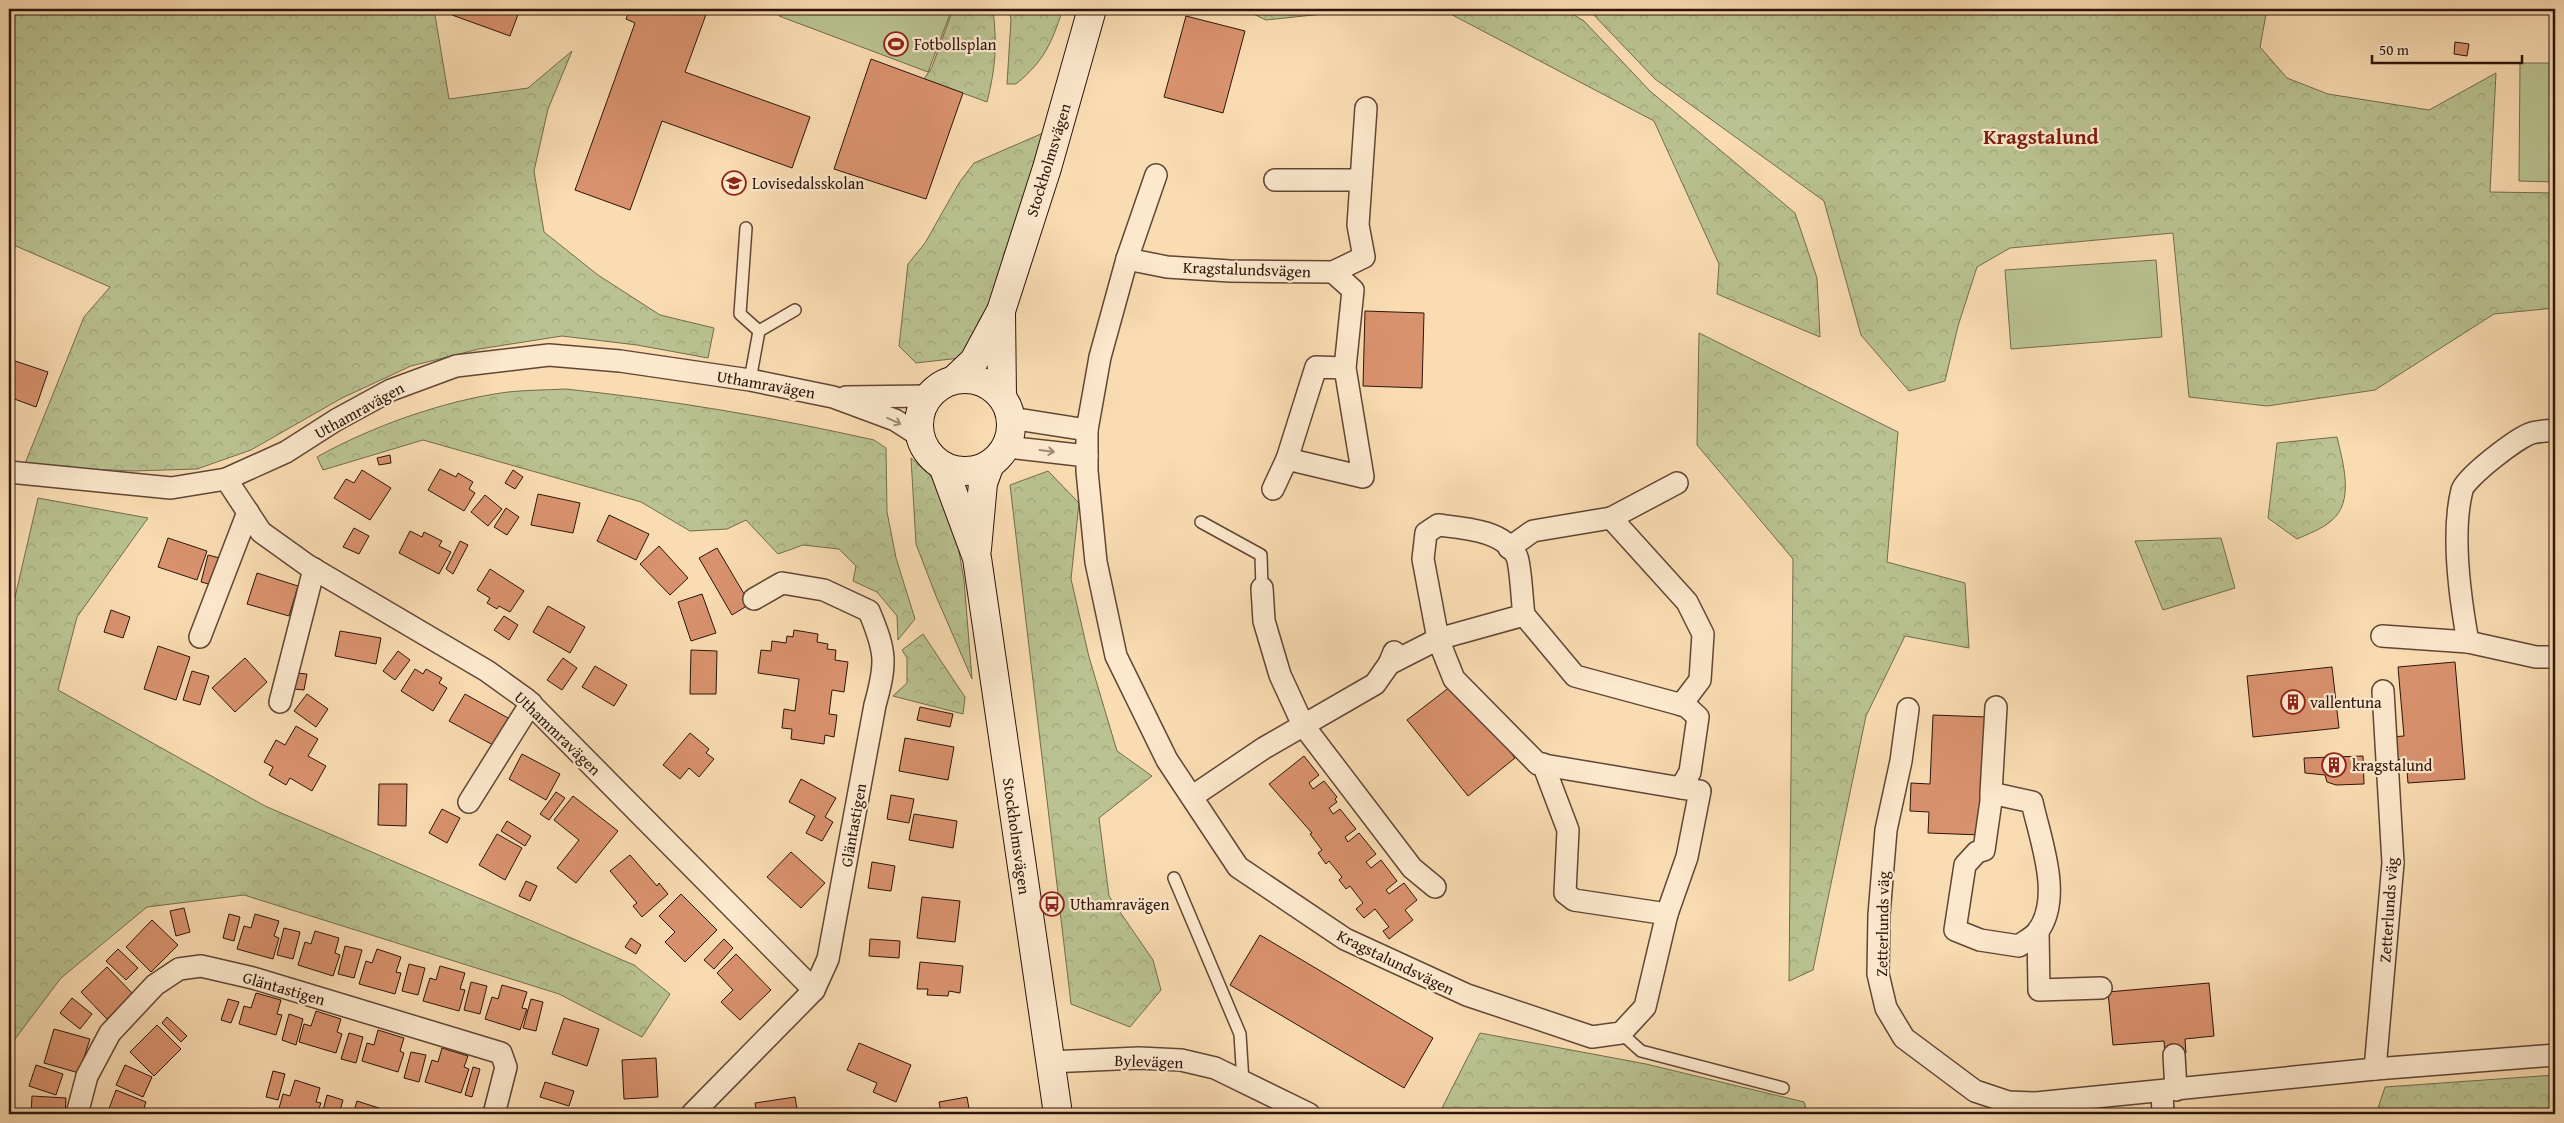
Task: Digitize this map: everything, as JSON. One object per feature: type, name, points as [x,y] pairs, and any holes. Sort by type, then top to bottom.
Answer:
[{"type":"main road","name":"Stockholmsvägen","points":[[955,380],[974,361],[1001,311],[1047,168],[1092,9]]},
{"type":"main road","name":"Stockholmsvägen","points":[[1001,311],[1006,407]]},
{"type":"main road","points":[[955,380],[981,381],[1006,407],[1012,432],[998,456],[976,470],[960,471],[943,466],[930,456],[920,436],[920,415],[929,396],[941,385],[955,380]]},
{"type":"main road","name":"Stockholmsvägen","points":[[998,456],[982,483],[977,558],[1058,1114]]},
{"type":"main road","name":"Stockholmsvägen","points":[[943,466],[977,558]]},
{"type":"street","points":[[1275,180],[1361,180],[1366,108]]},
{"type":"street","name":"Kragstalundsvägen","points":[[1156,175],[1126,259],[1100,357],[1087,430],[1087,456],[1096,562],[1116,656],[1168,760],[1238,867],[1345,939],[1467,995],[1592,1037],[1621,1033]]},
{"type":"street","name":"Kragstalundsvägen","points":[[1126,259],[1167,267],[1230,272],[1334,272],[1364,258],[1358,225],[1361,180]]},
{"type":"street","points":[[1287,459],[1363,477],[1345,368],[1353,290],[1334,272]]},
{"type":"street","name":"Uthamravägen","points":[[9,472],[171,488],[226,479],[286,452],[336,420],[391,390],[456,366],[549,355],[620,361],[750,380],[833,397],[895,420],[920,436]]},
{"type":"street","points":[[1273,489],[1287,459],[1316,367],[1345,368]]},
{"type":"street","name":"Uthamravägen","points":[[833,397],[929,396]]},
{"type":"street","points":[[1006,407],[1087,430]]},
{"type":"street","points":[[2468,642],[2460,597],[2458,524],[2463,488],[2503,450],[2532,433],[2555,430]]},
{"type":"street","points":[[998,456],[1087,456]]},
{"type":"street","name":"Uthammravägen","points":[[226,479],[261,532],[314,569],[486,671],[531,703],[814,990]]},
{"type":"street","points":[[1509,548],[1533,532],[1611,518],[1677,483]]},
{"type":"street","points":[[200,637],[248,512]]},
{"type":"street","points":[[1611,518],[1687,602],[1703,634],[1700,680],[1681,705]]},
{"type":"street","points":[[1621,1033],[1645,1007],[1668,914],[1687,857],[1700,791],[1681,788],[1543,764],[1538,764],[1454,678],[1438,639],[1423,559],[1426,533],[1438,525],[1471,529],[1502,540],[1517,557],[1524,615],[1575,676],[1686,706],[1698,717],[1690,772],[1681,788]]},
{"type":"street","points":[[280,702],[314,569]]},
{"type":"street","name":"Gläntastigen","points":[[692,1114],[814,990],[828,959],[875,705],[884,674],[882,644],[869,611],[824,590],[782,583],[754,599]]},
{"type":"street","points":[[1262,588],[1264,621],[1280,675],[1303,725],[1412,868],[1434,887]]},
{"type":"street","points":[[1193,796],[1264,748],[1375,684],[1392,658],[1438,639],[1524,615]]},
{"type":"street","points":[[2382,636],[2468,642],[2536,657],[2555,657]]},
{"type":"street","name":"Zetterlunds väg","points":[[2375,1069],[2394,863],[2383,691]]},
{"type":"street","points":[[469,802],[531,703]]},
{"type":"street","points":[[1996,707],[1991,793],[1984,850],[1977,852],[1965,865],[1955,930],[1980,940],[2019,946],[2038,931]]},
{"type":"street","name":"Zetterlunds väg","points":[[1908,709],[1901,761],[1886,830],[1879,915],[1878,974],[1886,1008],[1904,1038],[1976,1091],[2008,1102],[2036,1103],[2375,1069],[2555,1055]]},
{"type":"street","points":[[1543,764],[1568,830],[1564,893],[1574,900],[1668,914]]},
{"type":"street","points":[[1991,793],[2032,802],[2049,871],[2048,906],[2038,931],[2039,990],[2101,988]]},
{"type":"street","name":"Gläntastigen","points":[[78,1114],[87,1076],[110,1033],[155,985],[179,969],[201,966],[253,978],[501,1053],[506,1067],[494,1114]]},
{"type":"street","points":[[2163,1114],[2169,1091],[2174,1055]]},
{"type":"street","name":"Bylevägen","points":[[1049,1062],[1140,1058],[1181,1060],[1215,1068],[1301,1113]]},
{"type":"lane","points":[[746,228],[740,314],[759,331]]},
{"type":"lane","points":[[750,380],[759,331],[795,310]]},
{"type":"lane","points":[[1201,522],[1262,555],[1262,588]]},
{"type":"lane","points":[[1174,878],[1240,1034],[1243,1082]]},
{"type":"lane","points":[[1621,1033],[1641,1051],[1783,1088]]},
{"type":"green space","points":[[9,9],[434,9],[449,99],[528,88],[572,51],[548,109],[534,171],[544,232],[598,275],[660,315],[714,328],[708,358],[637,345],[562,336],[479,349],[411,366],[342,398],[251,450],[197,469],[133,471],[24,466],[84,317],[110,287],[9,243]]},
{"type":"green space","name":"Fotbollsplan","points":[[782,9],[952,9],[928,72],[779,16]]},
{"type":"green space","points":[[953,9],[993,9],[995,55],[987,102],[924,79],[932,67]]},
{"type":"green space","points":[[1009,9],[1063,9],[1046,51],[1034,67],[1016,84],[1007,84],[1011,20]]},
{"type":"green space","points":[[1243,9],[1371,9],[1266,20]]},
{"type":"green space","points":[[1441,9],[1564,9],[1584,21],[1650,91],[1795,213],[1817,278],[1820,337],[1717,294],[1719,264],[1654,121]]},
{"type":"green space","points":[[1588,9],[2267,9],[2260,47],[2287,78],[2328,94],[2429,110],[2496,73],[2490,192],[2555,193],[2555,308],[2494,314],[2375,390],[2267,406],[2189,397],[2173,233],[2010,248],[1977,267],[1958,326],[1945,381],[1909,391],[1861,335],[1824,201],[1655,79]]},
{"type":"green space","points":[[2520,63],[2555,63],[2555,182],[2519,181]]},
{"type":"green space","points":[[1043,133],[980,343],[969,357],[916,363],[899,346],[908,264],[925,243],[959,183],[974,163]]},
{"type":"green space","points":[[2156,260],[2162,337],[2011,349],[2005,270]]},
{"type":"green space","points":[[1699,333],[1898,432],[1887,562],[1965,583],[1969,648],[1905,636],[1866,716],[1813,970],[1789,981],[1793,559],[1697,445]]},
{"type":"green space","points":[[566,389],[644,398],[721,410],[874,440],[886,448],[887,512],[896,558],[915,619],[898,640],[897,616],[877,592],[853,581],[856,566],[839,549],[803,545],[778,554],[746,520],[727,529],[690,531],[641,502],[423,440],[323,470],[317,457],[385,425],[460,401],[508,392]]},
{"type":"green space","points":[[2337,437],[2344,470],[2345,493],[2343,504],[2331,521],[2297,539],[2268,518],[2277,443]]},
{"type":"green space","points":[[911,458],[940,484],[950,500],[964,580],[972,679],[916,544]]},
{"type":"green space","points":[[1048,471],[1079,503],[1071,579],[1089,657],[1117,751],[1152,776],[1099,818],[1109,896],[1153,960],[1161,990],[1130,1027],[1071,1004],[1010,485]]},
{"type":"green space","points":[[38,498],[148,518],[77,617],[58,690],[265,806],[634,965],[670,994],[642,1037],[559,994],[244,895],[147,907],[61,978],[9,1047],[9,623]]},
{"type":"green space","points":[[2221,538],[2235,588],[2163,610],[2135,541]]},
{"type":"green space","points":[[923,634],[965,697],[963,714],[893,696],[907,683],[907,658],[902,650]]},
{"type":"green space","points":[[1480,1033],[1646,1064],[1804,1102],[1808,1114],[1439,1114]]},
{"type":"green space","points":[[2555,1075],[2555,1114],[2376,1114],[2385,1087]]},
{"type":"building","points":[[454,9],[520,9],[510,36],[452,15]]},
{"type":"building","points":[[630,9],[708,9],[685,72],[810,117],[792,168],[662,121],[630,210],[575,190],[635,23],[626,19]]},
{"type":"building","points":[[1186,16],[1245,31],[1223,113],[1164,97]]},
{"type":"building","points":[[2455,42],[2469,44],[2467,56],[2454,54]]},
{"type":"building","points":[[871,59],[963,93],[926,199],[834,169]]},
{"type":"building","points":[[1365,311],[1424,313],[1422,388],[1363,386]]},
{"type":"building","points":[[9,359],[48,372],[36,407],[9,397]]},
{"type":"building","points":[[390,455],[391,463],[379,465],[377,458]]},
{"type":"building","points":[[440,469],[456,477],[458,473],[473,482],[469,489],[475,493],[464,511],[428,490]]},
{"type":"building","points":[[362,470],[391,488],[370,520],[334,498],[346,479],[354,483]]},
{"type":"building","points":[[513,470],[523,477],[515,489],[505,483]]},
{"type":"building","points":[[538,494],[580,503],[573,533],[531,525]]},
{"type":"building","points":[[485,495],[502,509],[488,526],[471,512]]},
{"type":"building","points":[[506,508],[519,517],[507,535],[494,527]]},
{"type":"building","points":[[609,515],[649,534],[636,560],[597,541]]},
{"type":"building","points":[[354,528],[369,536],[359,554],[343,547]]},
{"type":"building","points":[[410,531],[422,537],[424,532],[442,541],[439,546],[451,552],[439,574],[399,553]]},
{"type":"building","points":[[168,538],[207,551],[197,580],[158,567]]},
{"type":"building","points":[[460,541],[468,545],[453,574],[446,569]]},
{"type":"building","points":[[659,546],[688,578],[670,595],[640,564]]},
{"type":"building","points":[[717,548],[750,604],[732,615],[699,558]]},
{"type":"building","points":[[208,555],[220,558],[213,585],[201,582]]},
{"type":"building","points":[[490,569],[524,591],[510,612],[499,606],[497,609],[487,603],[490,598],[477,590]]},
{"type":"building","points":[[257,573],[298,586],[289,616],[247,604]]},
{"type":"building","points":[[702,594],[716,633],[691,641],[678,602]]},
{"type":"building","points":[[548,606],[585,627],[570,653],[533,632]]},
{"type":"building","points":[[111,610],[130,617],[123,638],[104,632]]},
{"type":"building","points":[[504,616],[518,625],[509,640],[494,630]]},
{"type":"building","points":[[794,630],[818,634],[817,642],[828,644],[827,649],[836,650],[835,660],[848,662],[844,692],[832,690],[829,714],[837,715],[834,737],[825,735],[824,744],[791,739],[792,729],[782,728],[784,709],[795,711],[799,679],[758,673],[761,650],[771,651],[772,641],[786,643],[787,636],[793,637]]},
{"type":"building","points":[[340,631],[381,638],[376,664],[335,656]]},
{"type":"building","points":[[158,646],[190,657],[176,700],[144,689]]},
{"type":"building","points":[[691,650],[717,651],[716,694],[690,694]]},
{"type":"building","points":[[398,651],[410,660],[395,680],[383,671]]},
{"type":"building","points":[[245,658],[267,682],[235,712],[212,688]]},
{"type":"building","points":[[563,658],[577,668],[562,690],[547,680]]},
{"type":"building","points":[[2455,662],[2465,779],[2408,783],[2406,759],[2393,760],[2391,737],[2404,736],[2398,667]]},
{"type":"building","points":[[595,666],[627,685],[614,706],[582,687]]},
{"type":"building","name":"vallentuna","points":[[2332,667],[2339,728],[2253,737],[2247,676]]},
{"type":"building","points":[[415,669],[423,674],[426,669],[442,678],[439,683],[447,688],[433,711],[401,691]]},
{"type":"building","points":[[192,671],[209,676],[200,705],[183,700]]},
{"type":"building","points":[[296,673],[307,674],[304,690],[294,689]]},
{"type":"building","points":[[1455,683],[1515,758],[1468,796],[1407,720]]},
{"type":"building","points":[[307,694],[328,709],[316,727],[294,711]]},
{"type":"building","points":[[465,694],[508,718],[493,745],[449,721]]},
{"type":"building","points":[[920,707],[953,714],[950,727],[917,720]]},
{"type":"building","points":[[1933,715],[1987,717],[1981,835],[1928,833],[1929,812],[1910,811],[1911,783],[1930,784]]},
{"type":"building","points":[[296,726],[318,739],[308,756],[326,766],[312,791],[290,778],[286,785],[269,775],[273,767],[264,762],[276,740],[285,745]]},
{"type":"building","points":[[690,733],[709,749],[706,753],[714,759],[699,777],[689,768],[680,779],[663,765]]},
{"type":"building","points":[[905,738],[954,747],[948,780],[899,771]]},
{"type":"building","points":[[522,754],[560,774],[546,800],[509,779]]},
{"type":"building","points":[[1304,756],[1319,775],[1309,783],[1313,789],[1324,781],[1337,797],[1335,799],[1337,802],[1329,808],[1333,814],[1340,809],[1356,829],[1345,837],[1348,842],[1359,833],[1376,854],[1366,862],[1371,868],[1381,860],[1397,881],[1386,890],[1389,894],[1404,883],[1417,900],[1405,910],[1413,920],[1389,939],[1383,931],[1389,927],[1375,909],[1364,918],[1356,909],[1363,903],[1350,886],[1346,889],[1339,880],[1342,877],[1329,861],[1326,864],[1318,853],[1322,850],[1310,834],[1312,833],[1269,784]]},
{"type":"building","name":"kragstalund","points":[[2363,756],[2364,784],[2336,785],[2327,782],[2325,775],[2305,773],[2304,758]]},
{"type":"building","points":[[801,779],[836,798],[825,817],[833,822],[822,841],[806,833],[815,816],[789,802]]},
{"type":"building","points":[[379,784],[407,784],[406,826],[378,825]]},
{"type":"building","points":[[556,792],[565,798],[549,820],[540,814]]},
{"type":"building","points":[[891,795],[914,799],[909,823],[887,819]]},
{"type":"building","points":[[573,796],[618,831],[576,883],[557,868],[579,840],[554,820]]},
{"type":"building","points":[[442,809],[460,818],[447,843],[429,833]]},
{"type":"building","points":[[914,814],[957,821],[953,848],[909,840]]},
{"type":"building","points":[[507,821],[531,836],[525,846],[501,831]]},
{"type":"building","points":[[497,834],[522,848],[505,880],[479,865]]},
{"type":"building","points":[[791,852],[825,883],[801,908],[767,877]]},
{"type":"building","points":[[630,855],[657,886],[659,883],[668,894],[642,917],[633,906],[637,903],[610,871]]},
{"type":"building","points":[[872,862],[895,866],[891,891],[868,888]]},
{"type":"building","points":[[526,881],[537,886],[530,901],[519,896]]},
{"type":"building","points":[[681,894],[717,930],[685,962],[665,942],[675,932],[659,916]]},
{"type":"building","points":[[922,897],[960,901],[955,942],[917,938]]},
{"type":"building","points":[[184,908],[190,932],[176,936],[170,911]]},
{"type":"building","points":[[229,914],[240,917],[234,941],[223,938]]},
{"type":"building","points":[[255,914],[279,921],[274,936],[279,938],[273,959],[237,949],[244,926],[251,928]]},
{"type":"building","points":[[152,920],[178,945],[151,972],[126,947]]},
{"type":"building","points":[[284,928],[300,932],[293,959],[277,955]]},
{"type":"building","points":[[315,931],[339,938],[335,953],[340,955],[333,976],[298,965],[305,942],[311,944]]},
{"type":"building","points":[[1260,935],[1433,1038],[1404,1088],[1230,985]]},
{"type":"building","points":[[631,938],[641,945],[636,954],[625,947]]},
{"type":"building","points":[[724,939],[733,948],[714,969],[704,960]]},
{"type":"building","points":[[870,939],[900,941],[899,958],[869,956]]},
{"type":"building","points":[[345,946],[362,950],[354,978],[338,974]]},
{"type":"building","points":[[118,949],[138,968],[126,980],[106,961]]},
{"type":"building","points":[[377,949],[401,957],[396,972],[401,973],[395,994],[359,984],[366,961],[372,963]]},
{"type":"building","points":[[736,954],[771,990],[740,1020],[721,1002],[733,990],[717,973]]},
{"type":"building","points":[[920,962],[963,966],[960,993],[949,991],[948,996],[927,995],[928,989],[917,989]]},
{"type":"building","points":[[409,964],[425,968],[418,995],[402,991]]},
{"type":"building","points":[[440,966],[465,973],[460,989],[465,990],[459,1011],[423,1001],[430,978],[436,980]]},
{"type":"building","points":[[107,967],[133,994],[107,1019],[81,992]]},
{"type":"building","points":[[471,982],[487,986],[480,1014],[464,1010]]},
{"type":"building","points":[[2209,983],[2214,1036],[2185,1039],[2186,1053],[2165,1055],[2164,1041],[2113,1045],[2108,992]]},
{"type":"building","points":[[502,985],[527,992],[522,1008],[527,1009],[520,1030],[485,1019],[492,997],[498,999]]},
{"type":"building","points":[[256,993],[281,1000],[277,1014],[282,1015],[276,1035],[239,1024],[244,1006],[251,1008]]},
{"type":"building","points":[[72,998],[92,1014],[80,1029],[60,1013]]},
{"type":"building","points":[[228,999],[239,1002],[231,1023],[221,1020]]},
{"type":"building","points":[[531,999],[543,1002],[536,1031],[523,1028]]},
{"type":"building","points":[[316,1011],[341,1019],[337,1032],[342,1034],[336,1053],[299,1042],[304,1024],[311,1026]]},
{"type":"building","points":[[289,1014],[303,1019],[296,1045],[282,1040]]},
{"type":"building","points":[[167,1017],[187,1036],[181,1042],[162,1023]]},
{"type":"building","points":[[564,1018],[599,1029],[587,1066],[552,1054]]},
{"type":"building","points":[[157,1025],[181,1049],[154,1076],[130,1052]]},
{"type":"building","points":[[54,1029],[90,1039],[79,1073],[44,1063]]},
{"type":"building","points":[[378,1030],[404,1038],[400,1051],[404,1053],[398,1072],[362,1061],[367,1043],[374,1045]]},
{"type":"building","points":[[349,1033],[363,1037],[356,1063],[341,1059]]},
{"type":"building","points":[[859,1043],[911,1065],[896,1102],[873,1092],[877,1083],[847,1070]]},
{"type":"building","points":[[442,1048],[468,1056],[464,1067],[469,1069],[461,1093],[425,1082],[432,1060],[438,1062]]},
{"type":"building","points":[[411,1052],[426,1055],[419,1082],[404,1078]]},
{"type":"building","points":[[656,1058],[658,1097],[624,1099],[622,1060]]},
{"type":"building","points":[[36,1065],[63,1074],[56,1095],[29,1086]]},
{"type":"building","points":[[125,1065],[152,1077],[143,1097],[116,1085]]},
{"type":"building","points":[[473,1067],[480,1069],[472,1097],[465,1095]]},
{"type":"building","points":[[273,1071],[285,1074],[278,1100],[266,1097]]},
{"type":"building","points":[[295,1080],[320,1088],[316,1102],[321,1103],[317,1114],[287,1114],[278,1112],[283,1094],[290,1096]]},
{"type":"building","points":[[545,1082],[574,1091],[569,1106],[540,1097]]},
{"type":"building","points":[[116,1090],[146,1102],[142,1114],[107,1114]]},
{"type":"building","points":[[327,1095],[343,1100],[339,1114],[322,1114]]},
{"type":"building","points":[[32,1096],[66,1098],[65,1114],[31,1114]]},
{"type":"building","points":[[795,1097],[798,1114],[757,1114],[755,1103]]},
{"type":"building","points":[[967,1097],[970,1114],[941,1114],[939,1102]]},
{"type":"building","points":[[357,1101],[382,1109],[380,1114],[353,1114]]},
{"type":"place","name":"Fotbollsplan","points":[[896,44]]},
{"type":"place","name":"Lovisedalsskolan","points":[[734,183]]},
{"type":"place","name":"vallentuna","points":[[2293,702]]},
{"type":"place","name":"kragstalund","points":[[2334,765]]},
{"type":"place","name":"Uthamravägen","points":[[1052,904]]},
{"type":"district","name":"Kragstalund","points":[[2041,136]]}]
